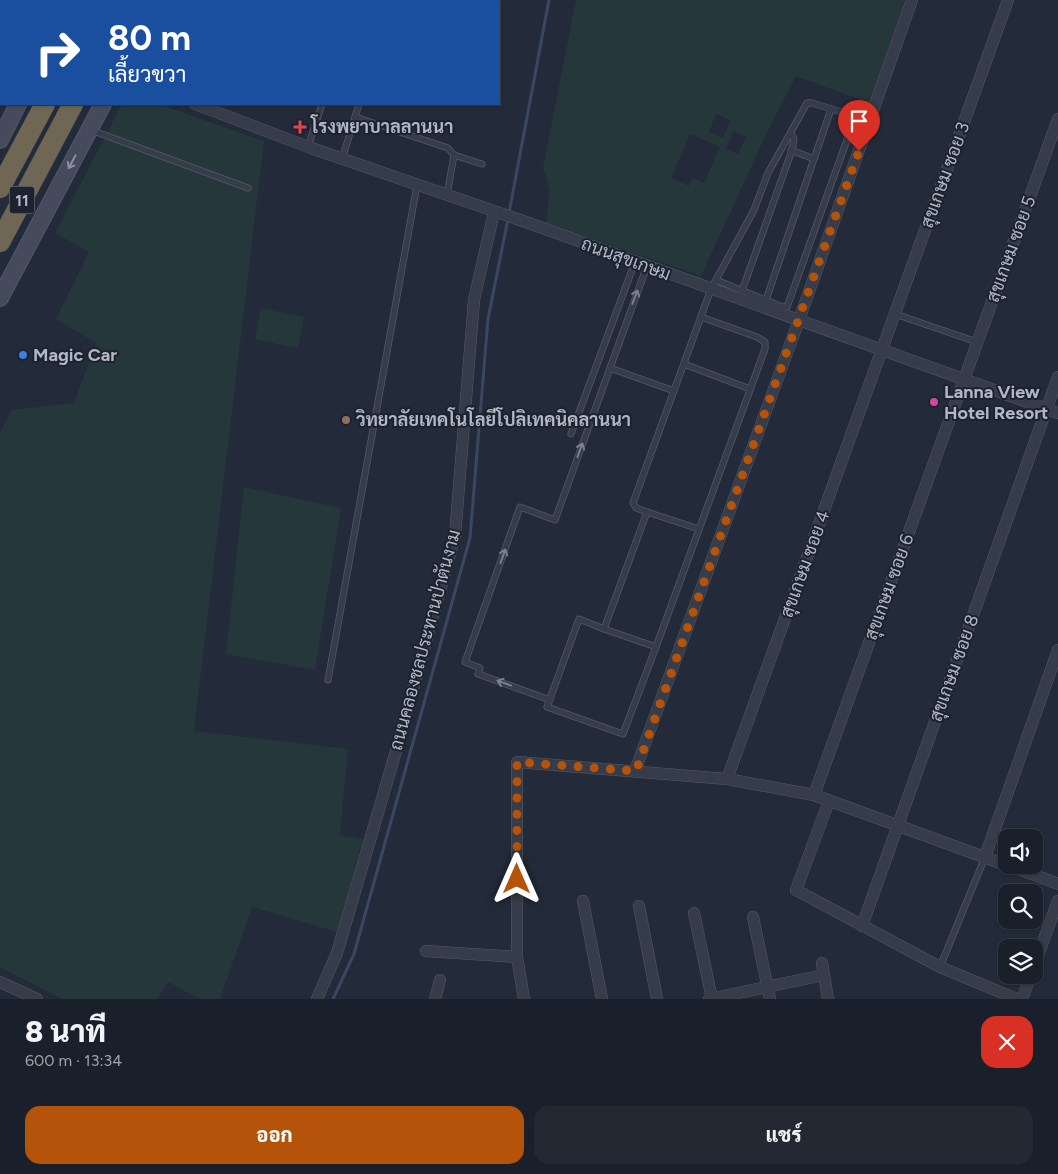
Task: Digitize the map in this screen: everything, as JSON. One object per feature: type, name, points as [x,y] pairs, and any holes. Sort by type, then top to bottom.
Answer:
[{"type":"highway","name":"11","points":[[0,188],[44,105]]},
{"type":"highway","name":"11","points":[[0,242],[72,105]]},
{"type":"main road","points":[[0,140],[18,105]]},
{"type":"main road","points":[[0,298],[102,105]]},
{"type":"street","points":[[636,771],[912,0]]},
{"type":"street","name":"สุขเกษม ซอย 3","points":[[882,350],[1008,0]]},
{"type":"street","name":"ถนนสุขเกษม","points":[[198,105],[308,147],[523,221],[635,262],[713,285],[799,320],[1058,413]]},
{"type":"street","name":"สุขเกษม ซอย 5","points":[[963,379],[977,342],[978,324],[1058,119]]},
{"type":"street","name":"ถนนคลองชลประทานป่าตันงาม","points":[[317,999],[337,954],[396,751],[455,536],[474,300],[494,212]]},
{"type":"street","name":"สุขเกษม ซอย 4","points":[[727,779],[882,350]]},
{"type":"street","name":"สุขเกษม ซอย 8","points":[[862,926],[1058,376]]},
{"type":"street","name":"สุขเกษม ซอย 6","points":[[814,795],[963,379]]},
{"type":"street","points":[[986,857],[1058,650]]},
{"type":"street","points":[[524,999],[517,957],[517,762],[727,779],[814,795],[998,862]]},
{"type":"street","points":[[829,801],[796,890],[940,967],[1017,999]]},
{"type":"street","points":[[1031,874],[1058,884]]},
{"type":"street","points":[[584,901],[602,999]]},
{"type":"street","points":[[639,906],[657,999]]},
{"type":"street","points":[[1043,943],[1057,907]]},
{"type":"street","points":[[694,913],[711,999],[767,987],[823,969],[828,999]]},
{"type":"street","points":[[753,917],[770,999]]},
{"type":"street","points":[[426,952],[517,957]]},
{"type":"street","points":[[435,999],[440,980]]},
{"type":"street","points":[[0,982],[37,999]]},
{"type":"street","points":[[1022,999],[1027,984]]},
{"type":"lane","points":[[699,529],[636,508],[633,503],[701,317],[713,285],[754,210],[768,173],[806,103],[812,103],[851,115],[854,119],[852,126],[787,306],[780,306],[742,291],[713,285]]},
{"type":"lane","points":[[308,147],[322,105]]},
{"type":"lane","points":[[342,159],[359,105]]},
{"type":"lane","points":[[766,300],[832,109]]},
{"type":"lane","points":[[355,117],[448,148],[454,155],[482,164]]},
{"type":"lane","points":[[89,130],[248,188]]},
{"type":"lane","points":[[742,291],[792,150],[794,140],[791,133]]},
{"type":"lane","points":[[783,147],[814,159]]},
{"type":"lane","points":[[447,196],[454,155]]},
{"type":"lane","points":[[328,680],[417,185]]},
{"type":"lane","points":[[571,434],[635,262]]},
{"type":"lane","points":[[550,700],[478,674],[480,668],[465,662],[520,507],[555,520],[647,266]]},
{"type":"lane","points":[[895,314],[977,342]]},
{"type":"lane","points":[[656,647],[578,619],[547,707],[624,734],[656,647],[750,389],[765,349],[765,342],[757,337],[701,317]]},
{"type":"lane","points":[[684,364],[750,389]]},
{"type":"lane","points":[[610,368],[674,392]]},
{"type":"lane","points":[[604,628],[647,512]]},
{"type":"lane","points":[[940,967],[986,857]]},
{"type":"shaded area","points":[[576,0],[905,0],[870,103],[796,76],[765,137],[701,276],[546,223],[550,190],[543,167]],"holes":[[[716,114],[730,120],[723,138],[709,132]],[[733,131],[746,137],[738,154],[726,149]],[[690,134],[720,147],[704,183],[693,178],[689,186],[671,178]]]},
{"type":"shaded area","points":[[121,105],[161,105],[264,141],[194,731],[348,749],[340,835],[363,839],[337,932],[252,907],[220,999],[200,999],[168,982],[157,999],[62,999],[0,967],[0,433],[12,410],[74,403],[96,343],[56,319],[89,252],[55,233]]},
{"type":"shaded area","points":[[261,308],[304,317],[298,348],[255,339]]},
{"type":"shaded area","points":[[244,487],[341,508],[315,670],[226,654]]},
{"type":"waterway","points":[[509,213],[549,0]]},
{"type":"waterway","points":[[333,999],[354,954],[470,538],[488,319],[508,219]]},
{"type":"place","name":"โรงพยาบาลลานนา","points":[[300,127]]},
{"type":"place","name":"Magic Car","points":[[23,355]]},
{"type":"place","name":"Lanna View Hotel Resort","points":[[934,402]]},
{"type":"place","name":"วิทยาลัยเทคโนโลยีโปลิเทคนิคลานนา","points":[[346,420]]},
{"type":"route","points":[[517,879],[517,762],[636,771],[859,151]]}]
